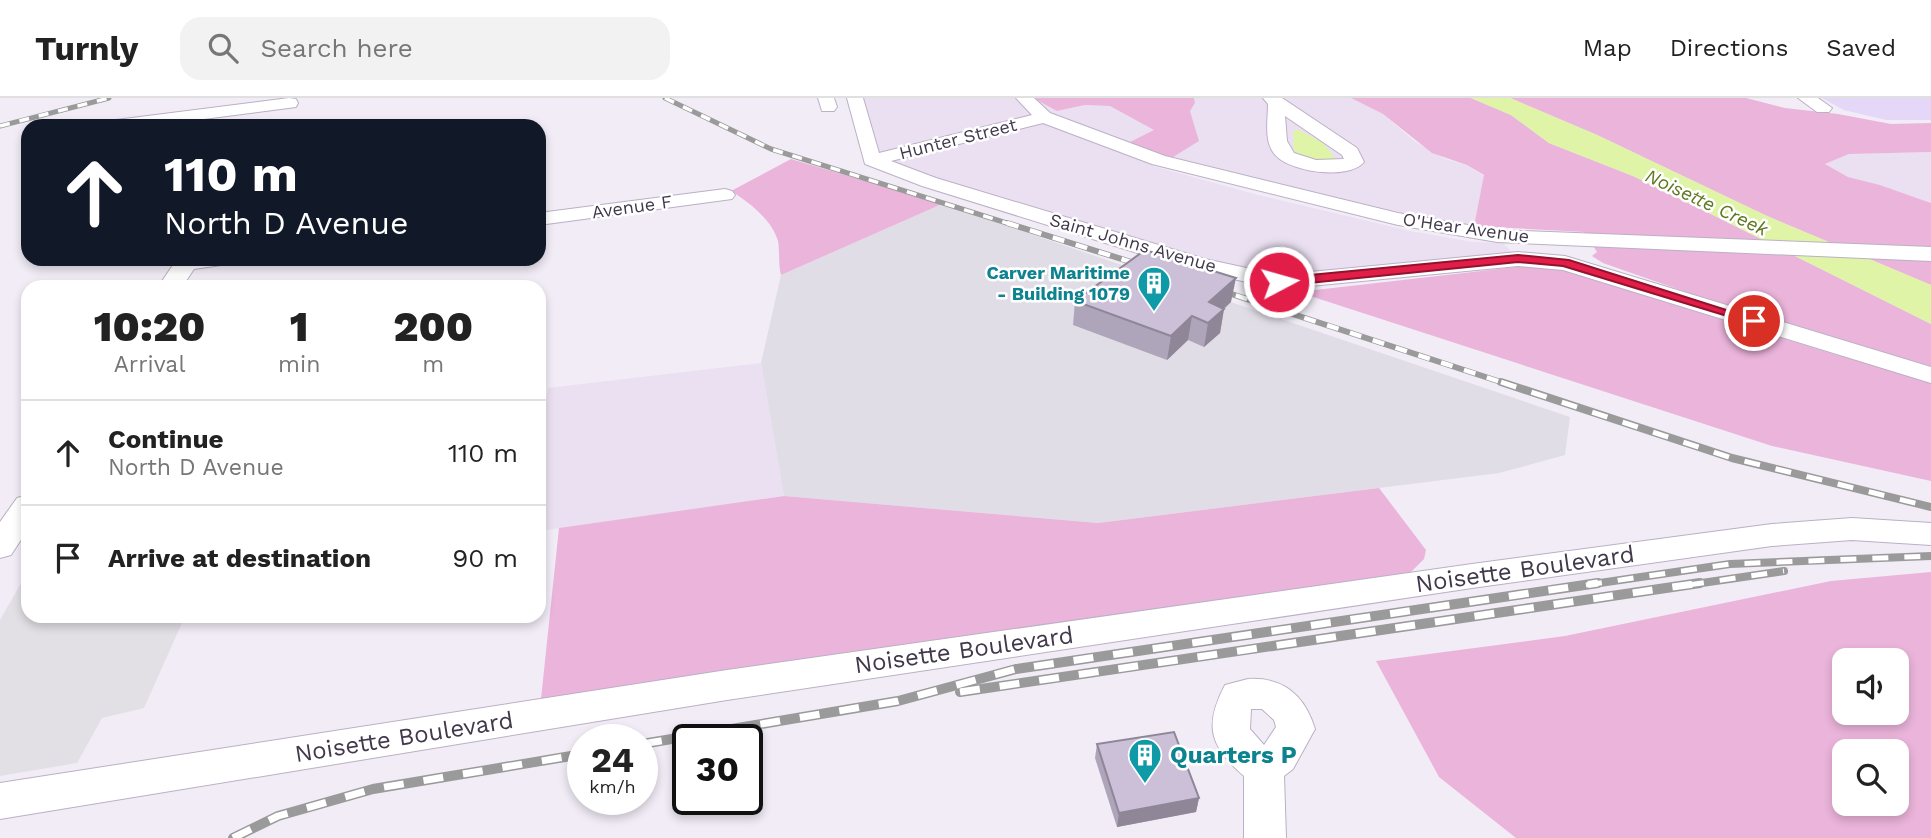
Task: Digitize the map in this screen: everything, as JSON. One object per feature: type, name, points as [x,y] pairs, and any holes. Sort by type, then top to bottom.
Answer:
[{"type":"street","points":[[855,98],[872,160]]},
{"type":"street","name":"O'Hear Avenue","points":[[1024,98],[1044,117],[1159,160],[1398,219],[1497,236],[1931,254]]},
{"type":"street","points":[[1806,98],[1823,108]]},
{"type":"street","points":[[1274,100],[1350,152],[1354,162],[1333,168],[1294,161],[1283,153],[1278,144],[1274,100]]},
{"type":"street","points":[[160,119],[292,101]]},
{"type":"street","points":[[280,119],[292,101]]},
{"type":"street","name":"Hunter Street","points":[[872,160],[1044,117]]},
{"type":"street","points":[[1277,123],[1305,120]]},
{"type":"street","name":"Saint Johns Avenue","points":[[872,160],[929,182],[1200,265],[1279,282],[1518,259],[1564,263],[1931,375]]},
{"type":"street","points":[[1268,188],[1294,161]]},
{"type":"street","name":"Avenue F","points":[[546,218],[725,195]]},
{"type":"street","points":[[1497,236],[1518,259]]},
{"type":"street","points":[[0,547],[21,516]]},
{"type":"street","name":"Noisette Boulevard","points":[[1,801],[727,685],[1485,574],[1772,535],[1852,529],[1931,534]]},
{"type":"street","points":[[1264,769],[1265,838]]},
{"type":"shaded area","points":[[855,98],[1033,98],[1057,111],[1085,105],[1110,106],[1155,130],[1120,147],[1159,160],[1153,166],[1258,195],[1410,231],[1473,242],[1503,243],[1518,259],[1279,282],[872,160]]},
{"type":"shaded area","points":[[1033,98],[1194,98],[1195,103],[1190,111],[1199,141],[1170,159],[1124,145],[1154,130],[1110,106],[1085,105],[1057,111]]},
{"type":"shaded area","points":[[1194,98],[1351,98],[1383,114],[1414,141],[1445,159],[1467,165],[1484,176],[1474,226],[1336,198],[1173,157],[1199,141],[1190,111],[1195,103]]},
{"type":"shaded area","points":[[1351,98],[1471,98],[1511,115],[1549,143],[1633,176],[1931,324],[1931,481],[1772,446],[1298,292],[1525,266],[1562,270],[1840,356],[1817,338],[1603,263],[1592,256],[1597,252],[1584,232],[1474,226],[1484,175],[1467,165],[1432,153],[1383,114]]},
{"type":"shaded area","points":[[1510,98],[1746,98],[1785,108],[1891,124],[1931,123],[1931,152],[1849,154],[1825,164],[1848,177],[1931,203],[1931,285],[1767,216],[1597,135]]},
{"type":"shaded area","points":[[1822,98],[1931,98],[1931,120],[1886,120],[1844,110]]},
{"type":"shaded area","points":[[1931,152],[1931,203],[1848,177],[1825,164],[1849,154]]},
{"type":"shaded area","points":[[791,159],[942,204],[781,275],[778,241],[771,226],[752,206],[731,191]]},
{"type":"shaded area","points":[[942,204],[1570,417],[1565,455],[1499,473],[1098,523],[784,496],[761,363],[781,275]]},
{"type":"shaded area","points":[[761,363],[784,496],[546,530],[548,388]]},
{"type":"shaded area","points":[[1379,488],[1426,550],[1424,559],[1406,577],[541,699],[559,528],[784,496],[1098,523]]},
{"type":"shaded area","points":[[1931,572],[1931,838],[1516,838],[1439,777],[1376,661],[1565,636],[1831,581]]},
{"type":"shaded area","points":[[21,583],[21,623],[182,623],[144,708],[102,718],[77,763],[0,776],[0,620]]},
{"type":"water","name":"Noisette Creek","points":[[1471,98],[1510,98],[1597,135],[1767,216],[1931,285],[1931,324],[1633,176],[1549,143],[1511,115]]},
{"type":"water","points":[[1299,130],[1323,143],[1336,159],[1313,160],[1294,151],[1293,131]]},
{"type":"building","points":[[1145,250],[1236,278],[1209,302],[1224,309],[1208,323],[1192,316],[1171,336],[1075,301]]},
{"type":"building","name":"Quarters P","points":[[1174,732],[1199,798],[1119,813],[1097,744]]},
{"type":"railway","points":[[27,119],[109,98]]},
{"type":"railway","points":[[665,98],[771,149],[1013,225]]},
{"type":"railway","points":[[0,126],[21,121]]},
{"type":"railway","points":[[1007,223],[1147,267]]},
{"type":"railway","points":[[1213,288],[1507,384]]},
{"type":"railway","points":[[1501,382],[1732,458],[1931,507]]},
{"type":"railway","points":[[1586,585],[1730,564],[1931,556]]},
{"type":"railway","points":[[1688,585],[1784,571]]},
{"type":"railway","points":[[658,741],[898,701],[1016,669],[1598,583]]},
{"type":"railway","points":[[960,692],[1700,583]]},
{"type":"railway","points":[[233,838],[278,816],[373,789],[567,757]]},
{"type":"place","name":"Carver Maritime - Building 1079","points":[[1154,313]]},
{"type":"place","name":"Quarters P","points":[[1145,785]]},
{"type":"route","points":[[1279,282],[1518,259],[1564,263],[1754,321]]}]
